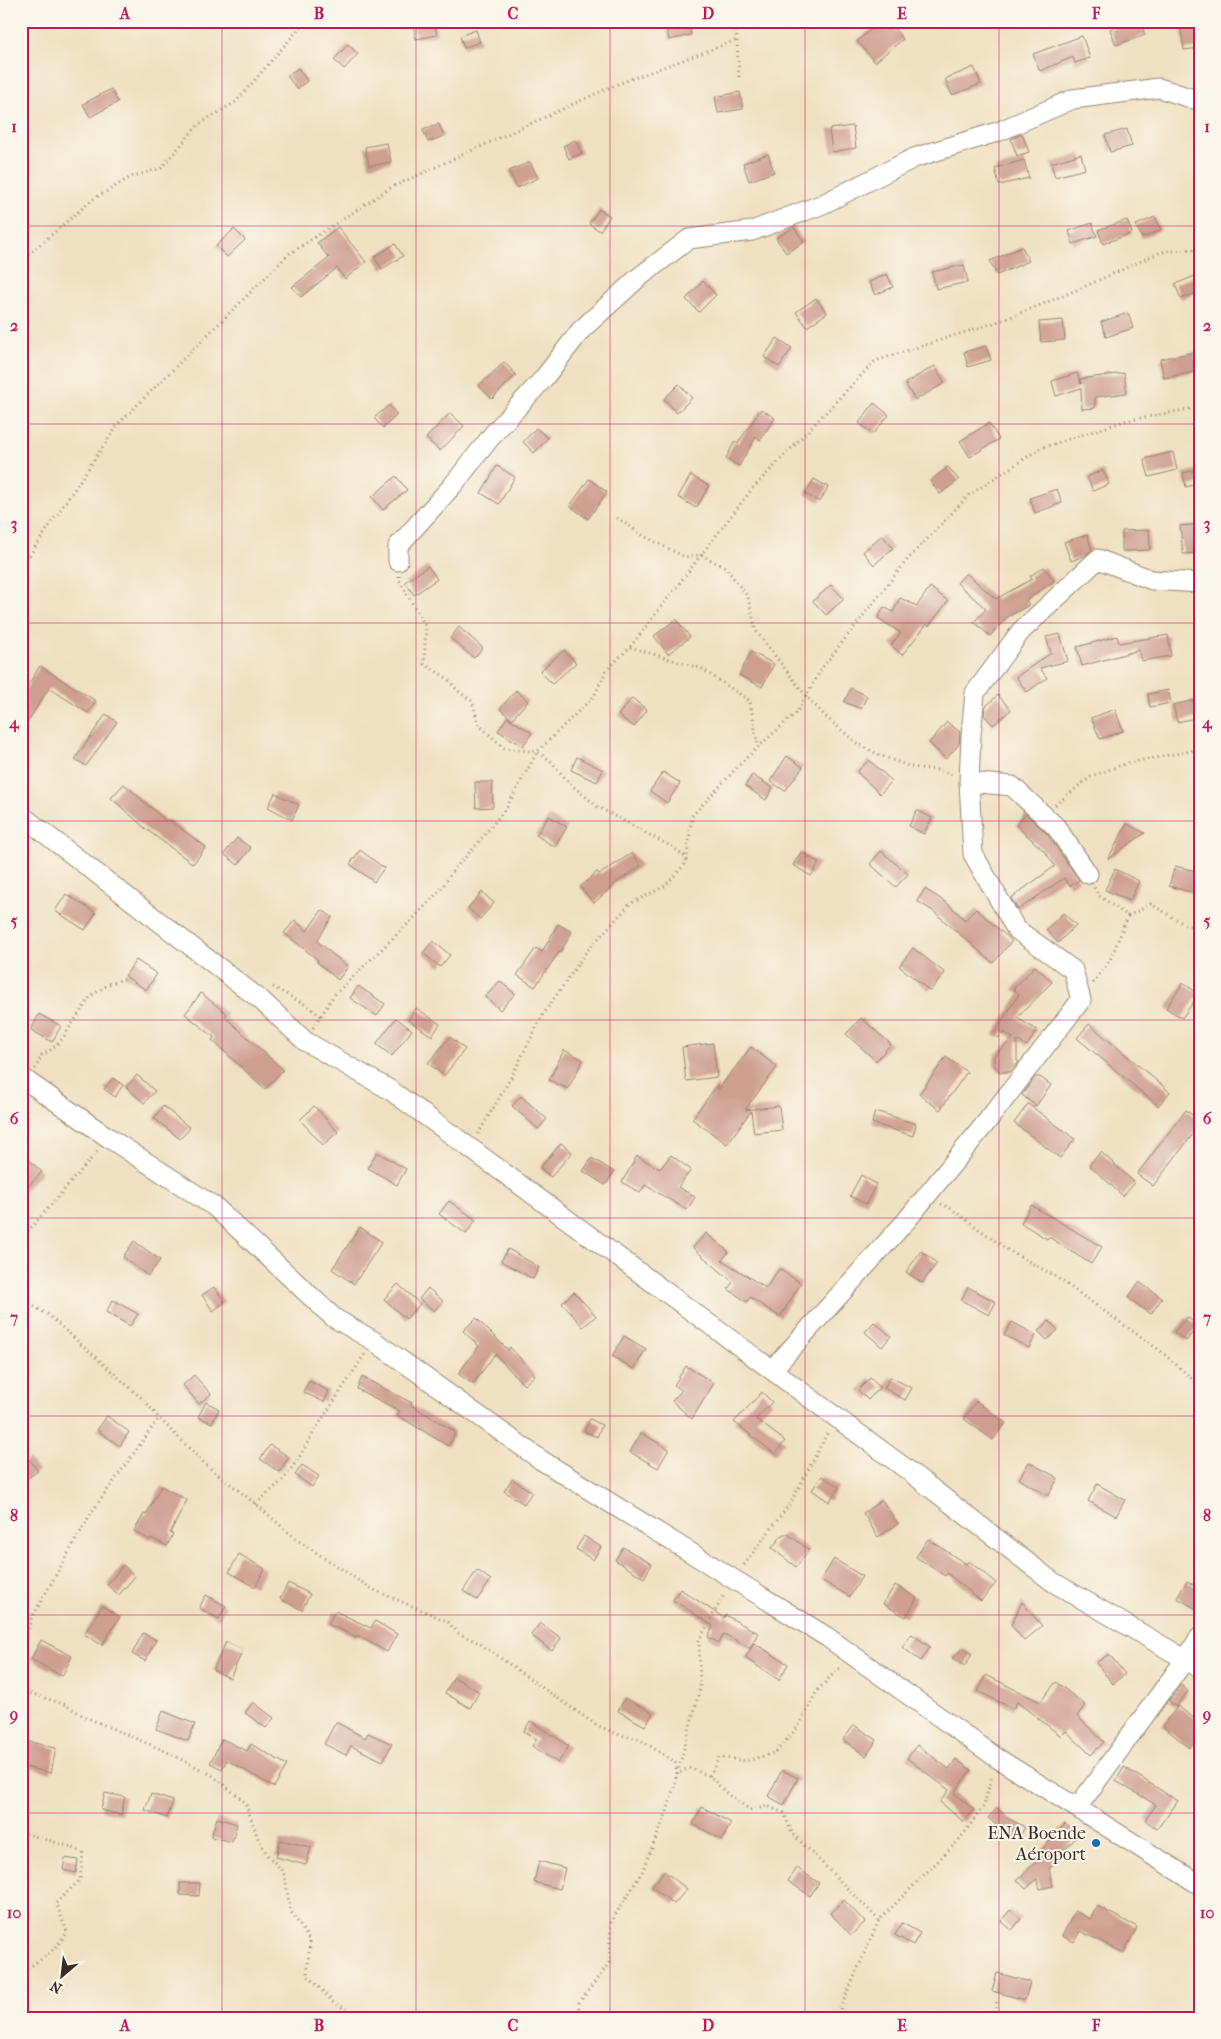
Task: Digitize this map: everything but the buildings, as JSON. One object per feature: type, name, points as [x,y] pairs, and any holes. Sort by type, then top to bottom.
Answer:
[{"type":"street","points":[[398,560],[398,546],[453,485],[494,433],[544,378],[582,330],[638,278],[689,239],[752,231],[823,204],[914,158],[1000,131],[1073,99],[1159,88],[1200,101]]},
{"type":"street","points":[[772,1370],[906,1221],[985,1124],[1081,1000],[1073,970],[1016,929],[973,854],[970,782],[971,735],[975,692],[1021,631],[1098,559],[1152,580],[1200,583]]},
{"type":"street","points":[[970,782],[1012,786],[1056,827],[1088,874]]},
{"type":"street","points":[[21,815],[250,992],[304,1041],[390,1090],[836,1417],[1053,1582],[1192,1664]]},
{"type":"street","points":[[21,1077],[109,1138],[215,1207],[334,1318],[374,1341],[541,1460],[827,1637],[997,1758],[1200,1885]]},
{"type":"street","points":[[1077,1808],[1192,1664],[1200,1637]]},
{"type":"path","points":[[21,261],[92,200],[131,177],[161,168],[198,124],[236,102],[302,23],[310,21]]},
{"type":"path","points":[[736,21],[739,80]]},
{"type":"path","points":[[21,568],[119,423],[289,254],[392,187],[615,85],[737,40]]},
{"type":"path","points":[[304,1041],[334,995],[413,919],[442,888],[454,869],[472,850],[506,807],[537,752],[594,696],[606,671],[630,647],[752,489],[875,361],[1006,319],[1161,252],[1200,249]]},
{"type":"path","points":[[470,1148],[512,1076],[542,1016],[587,951],[630,904],[665,886],[686,863],[692,816],[758,746],[796,712],[822,668],[907,560],[969,495],[1041,448],[1125,421],[1200,407]]},
{"type":"path","points":[[617,518],[644,536],[685,557],[701,555],[726,568],[748,598],[756,631],[806,696],[826,717],[857,743],[879,755],[911,767],[938,770],[970,782]]},
{"type":"path","points":[[398,560],[399,580],[426,627],[424,664],[447,678],[458,691],[472,701],[479,725],[504,748],[537,752],[550,760],[568,782],[598,807],[672,847],[687,858]]},
{"type":"path","points":[[630,647],[702,669],[750,701],[758,746]]},
{"type":"path","points":[[1042,814],[1090,777],[1127,763],[1191,751],[1200,747]]},
{"type":"path","points":[[1088,874],[1098,895],[1128,916]]},
{"type":"path","points":[[1081,1000],[1110,960],[1128,916],[1150,904],[1184,924],[1200,929]]},
{"type":"path","points":[[45,1094],[33,1072],[42,1055],[52,1049],[62,1039],[91,996],[109,984],[127,978]]},
{"type":"path","points":[[250,992],[264,984],[277,988],[321,1016]]},
{"type":"path","points":[[21,1239],[109,1138]]},
{"type":"path","points":[[926,1197],[950,1208],[1008,1250],[1055,1276],[1162,1352],[1200,1386]]},
{"type":"path","points":[[21,1299],[47,1314],[145,1402],[206,1465],[256,1504],[297,1540],[372,1589],[447,1620],[458,1633],[479,1643],[596,1724],[650,1744],[674,1762],[677,1774]]},
{"type":"path","points":[[256,1504],[283,1480],[297,1461],[315,1430],[374,1341]]},
{"type":"path","points":[[578,2018],[579,2003],[609,1964],[611,1922],[642,1872],[667,1812],[700,1689],[699,1640],[733,1578],[791,1502],[836,1417]]},
{"type":"path","points":[[21,1658],[31,1619],[45,1594],[92,1513],[159,1418]]},
{"type":"path","points":[[710,1776],[719,1757],[746,1761],[775,1753],[798,1727],[817,1692],[838,1669],[863,1663]]},
{"type":"path","points":[[21,1690],[66,1705],[85,1717],[163,1750],[212,1775],[245,1802],[258,1838],[268,1856],[285,1876],[290,1910],[310,1941],[307,1975],[333,2002],[362,2018]]},
{"type":"path","points":[[836,2018],[879,1920],[960,1840],[984,1806],[997,1758]]},
{"type":"path","points":[[677,1774],[689,1768],[710,1776],[725,1792],[750,1810],[767,1806],[784,1813],[792,1833],[879,1920]]},
{"type":"path","points":[[21,1832],[72,1847],[83,1853],[80,1880],[56,1903],[67,1932],[60,1944],[45,1957],[21,1972]]},
{"type":"path","points":[[994,2018],[997,1998]]},
{"type":"place","name":"ENA Boende Aéroport","points":[[1096,1843]]}]
